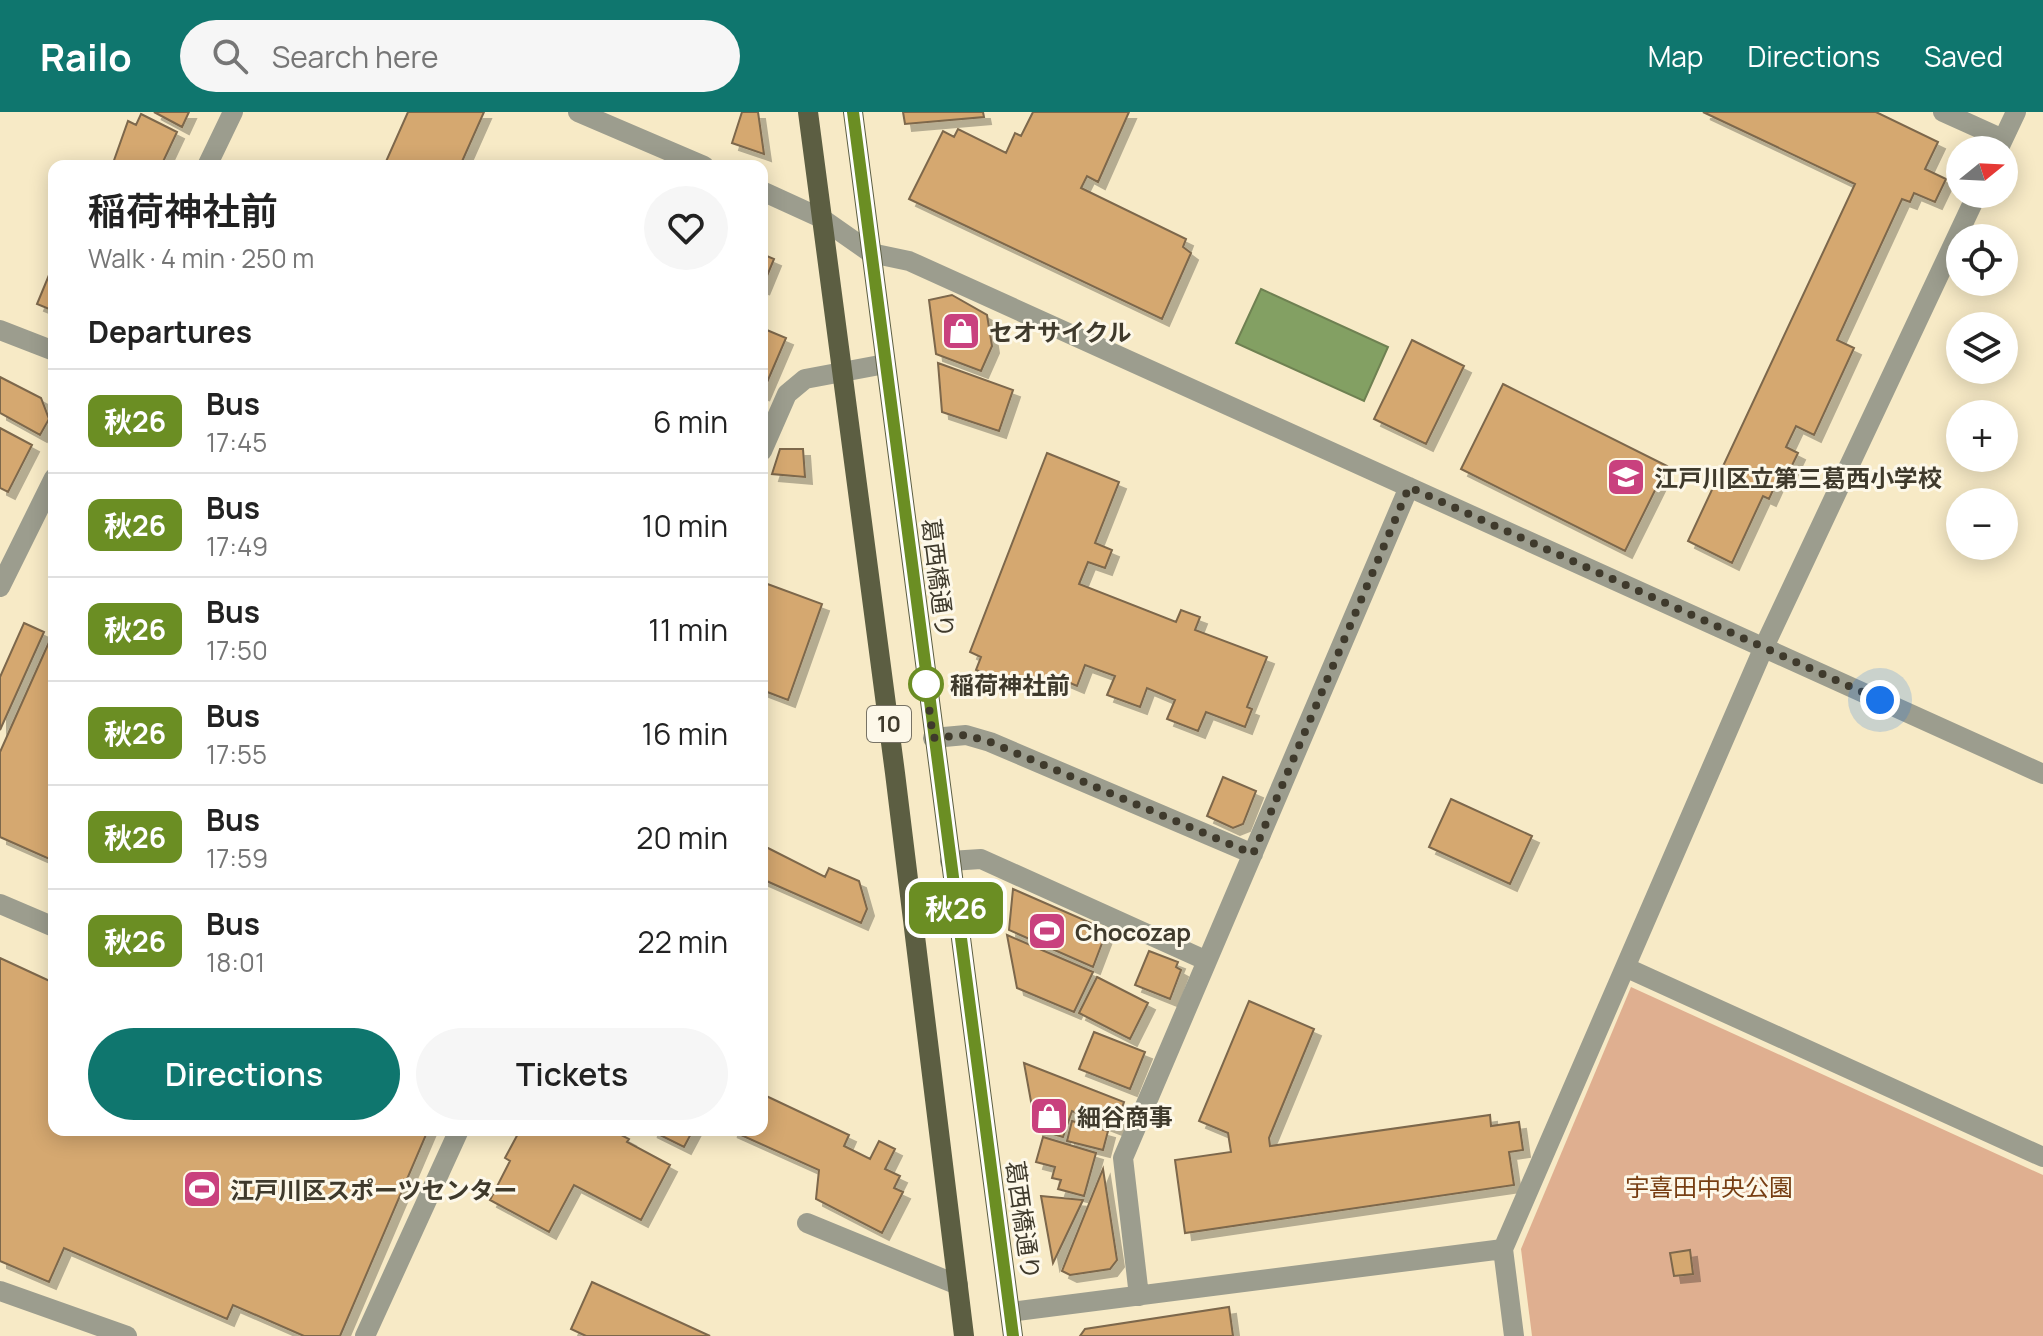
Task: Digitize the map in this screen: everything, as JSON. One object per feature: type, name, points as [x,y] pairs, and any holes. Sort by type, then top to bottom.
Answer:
[{"type":"main road","name":"10","points":[[808,112],[895,773],[964,1336]]},
{"type":"main road","name":"葛西橋通り","points":[[853,112],[1013,1336]]},
{"type":"street","points":[[210,160],[233,112]]},
{"type":"street","points":[[578,112],[690,160]]},
{"type":"street","points":[[1943,112],[1985,136]]},
{"type":"street","points":[[2005,136],[2016,112]]},
{"type":"street","points":[[768,194],[821,218],[871,253],[909,261],[2043,774]]},
{"type":"street","points":[[1514,1336],[1503,1249],[1764,647],[1970,208]]},
{"type":"street","points":[[0,330],[48,349]]},
{"type":"street","points":[[768,437],[787,394],[805,379],[885,364]]},
{"type":"street","points":[[1139,1296],[1123,1158],[1409,487]]},
{"type":"street","points":[[0,587],[48,490]]},
{"type":"street","points":[[933,738],[966,735],[990,742],[1253,854]]},
{"type":"street","points":[[950,861],[981,859],[1205,960]]},
{"type":"street","points":[[0,904],[48,924]]},
{"type":"street","points":[[1627,968],[2043,1157]]},
{"type":"street","points":[[365,1336],[456,1136]]},
{"type":"street","points":[[807,1223],[958,1285]]},
{"type":"street","points":[[1010,1312],[1503,1249]]},
{"type":"street","points":[[0,1291],[127,1336]]},
{"type":"green space","name":"宇喜田中央公園","points":[[1631,987],[2043,1175],[2043,1336],[1532,1336],[1521,1249]]},
{"type":"shaded area","points":[[1261,289],[1388,347],[1364,401],[1236,343]]},
{"type":"building","points":[[154,112],[189,112],[182,127]]},
{"type":"building","points":[[408,112],[484,112],[463,160],[387,160]]},
{"type":"building","points":[[742,112],[758,112],[764,154],[732,143]]},
{"type":"building","points":[[903,112],[983,112],[984,117],[905,124]]},
{"type":"building","points":[[1033,112],[1129,112],[1098,182],[1087,176],[1081,188],[1186,239],[1183,247],[1191,253],[1162,319],[909,199],[943,131],[954,137],[958,129],[1006,153],[1015,133],[1021,136]]},
{"type":"building","points":[[1703,112],[1876,112],[1938,142],[1925,169],[1946,179],[1935,202],[1914,193],[1910,202],[1902,199],[1837,340],[1854,348],[1814,435],[1796,426],[1786,447],[1798,453],[1784,482],[1778,479],[1769,499],[1763,496],[1732,563],[1688,541],[1855,184]]},
{"type":"building","points":[[141,114],[177,132],[164,160],[114,160],[128,121],[136,125]]},
{"type":"building","points":[[768,256],[774,259],[768,274]]},
{"type":"building","points":[[48,277],[48,309],[37,304]]},
{"type":"building","name":"セオサイクル","points":[[952,295],[987,315],[992,346],[981,371],[936,354],[929,300]]},
{"type":"building","points":[[768,330],[786,338],[768,380]]},
{"type":"building","points":[[1412,340],[1464,366],[1426,444],[1374,419]]},
{"type":"building","points":[[938,363],[1013,390],[999,431],[942,412]]},
{"type":"building","points":[[0,377],[41,398],[48,421],[40,435],[0,413]]},
{"type":"building","points":[[1503,384],[1667,466],[1625,551],[1461,469]]},
{"type":"building","points":[[0,428],[32,445],[8,492],[0,488]]},
{"type":"building","points":[[780,449],[803,449],[805,477],[772,474]]},
{"type":"building","points":[[1047,453],[1119,482],[1095,543],[1112,550],[1105,568],[1088,562],[1079,584],[1176,622],[1181,610],[1200,617],[1195,630],[1267,657],[1247,707],[1252,709],[1245,727],[1206,712],[1198,731],[1167,719],[1175,700],[1147,688],[1140,707],[1107,695],[1115,676],[1085,665],[1077,686],[1056,677],[1054,685],[1032,676],[1027,689],[976,670],[981,657],[970,652]]},
{"type":"building","points":[[768,584],[822,604],[788,700],[768,692]]},
{"type":"building","points":[[24,623],[44,632],[0,730],[0,677]]},
{"type":"building","points":[[48,644],[48,858],[0,837],[0,752]]},
{"type":"building","points":[[1223,777],[1256,791],[1243,824],[1233,828],[1207,816]]},
{"type":"building","points":[[1451,799],[1532,836],[1510,884],[1429,847]]},
{"type":"building","points":[[768,848],[825,877],[829,868],[859,881],[867,909],[861,923],[768,882]]},
{"type":"building","points":[[1013,889],[1107,930],[1093,967],[1009,930]]},
{"type":"building","points":[[1007,935],[1093,972],[1074,1012],[1017,988]]},
{"type":"building","points":[[1149,951],[1178,962],[1176,967],[1181,970],[1170,999],[1135,985]]},
{"type":"building","name":"江戸川区スポーツセンター","points":[[0,958],[48,980],[48,1136],[425,1136],[340,1336],[304,1336],[233,1305],[227,1319],[64,1248],[49,1282],[0,1261]]},
{"type":"building","points":[[1097,977],[1148,1003],[1130,1039],[1079,1013]]},
{"type":"building","points":[[1249,1001],[1314,1029],[1269,1138],[1270,1146],[1490,1115],[1491,1126],[1519,1122],[1523,1150],[1509,1152],[1514,1185],[1185,1233],[1175,1160],[1231,1152],[1228,1133],[1199,1121]]},
{"type":"building","points":[[1094,1032],[1145,1052],[1130,1089],[1079,1069]]},
{"type":"building","points":[[1024,1063],[1124,1102],[1115,1128],[1072,1111],[1063,1137],[1036,1129]]},
{"type":"building","points":[[768,1097],[849,1135],[844,1146],[870,1159],[879,1141],[895,1149],[885,1169],[900,1176],[894,1188],[903,1192],[882,1233],[816,1199],[819,1170],[743,1136],[768,1136]]},
{"type":"building","points":[[1072,1121],[1108,1131],[1103,1150],[1067,1141]]},
{"type":"building","points":[[517,1136],[623,1136],[629,1139],[627,1142],[670,1165],[641,1220],[574,1185],[549,1232],[490,1200],[510,1161],[505,1158]]},
{"type":"building","points":[[662,1136],[690,1136],[684,1147]]},
{"type":"building","points":[[1043,1137],[1096,1153],[1084,1196],[1058,1189],[1061,1180],[1052,1178],[1055,1167],[1036,1162]]},
{"type":"building","points":[[1103,1169],[1117,1260],[1110,1269],[1070,1275],[1062,1271]]},
{"type":"building","points":[[1041,1196],[1083,1200],[1053,1263]]},
{"type":"building","points":[[1690,1250],[1693,1274],[1674,1276],[1670,1253]]},
{"type":"building","points":[[592,1282],[710,1336],[586,1336],[571,1329]]},
{"type":"building","points":[[1229,1307],[1233,1336],[1080,1336],[1085,1329]]},
{"type":"bus line","name":"秋26","points":[[853,112],[1013,1336]]},
{"type":"place","name":"セオサイクル","points":[[961,331]]},
{"type":"place","name":"江戸川区立第三葛西小学校","points":[[1626,477]]},
{"type":"place","name":"稲荷神社前","points":[[926,684]]},
{"type":"place","name":"Chocozap","points":[[1047,931]]},
{"type":"place","name":"細谷商事","points":[[1049,1116]]},
{"type":"place","name":"江戸川区スポーツセンター","points":[[202,1189]]},
{"type":"route","points":[[926,684],[925,676],[933,738],[966,735],[990,742],[1253,854],[1409,487],[1880,700]]}]
